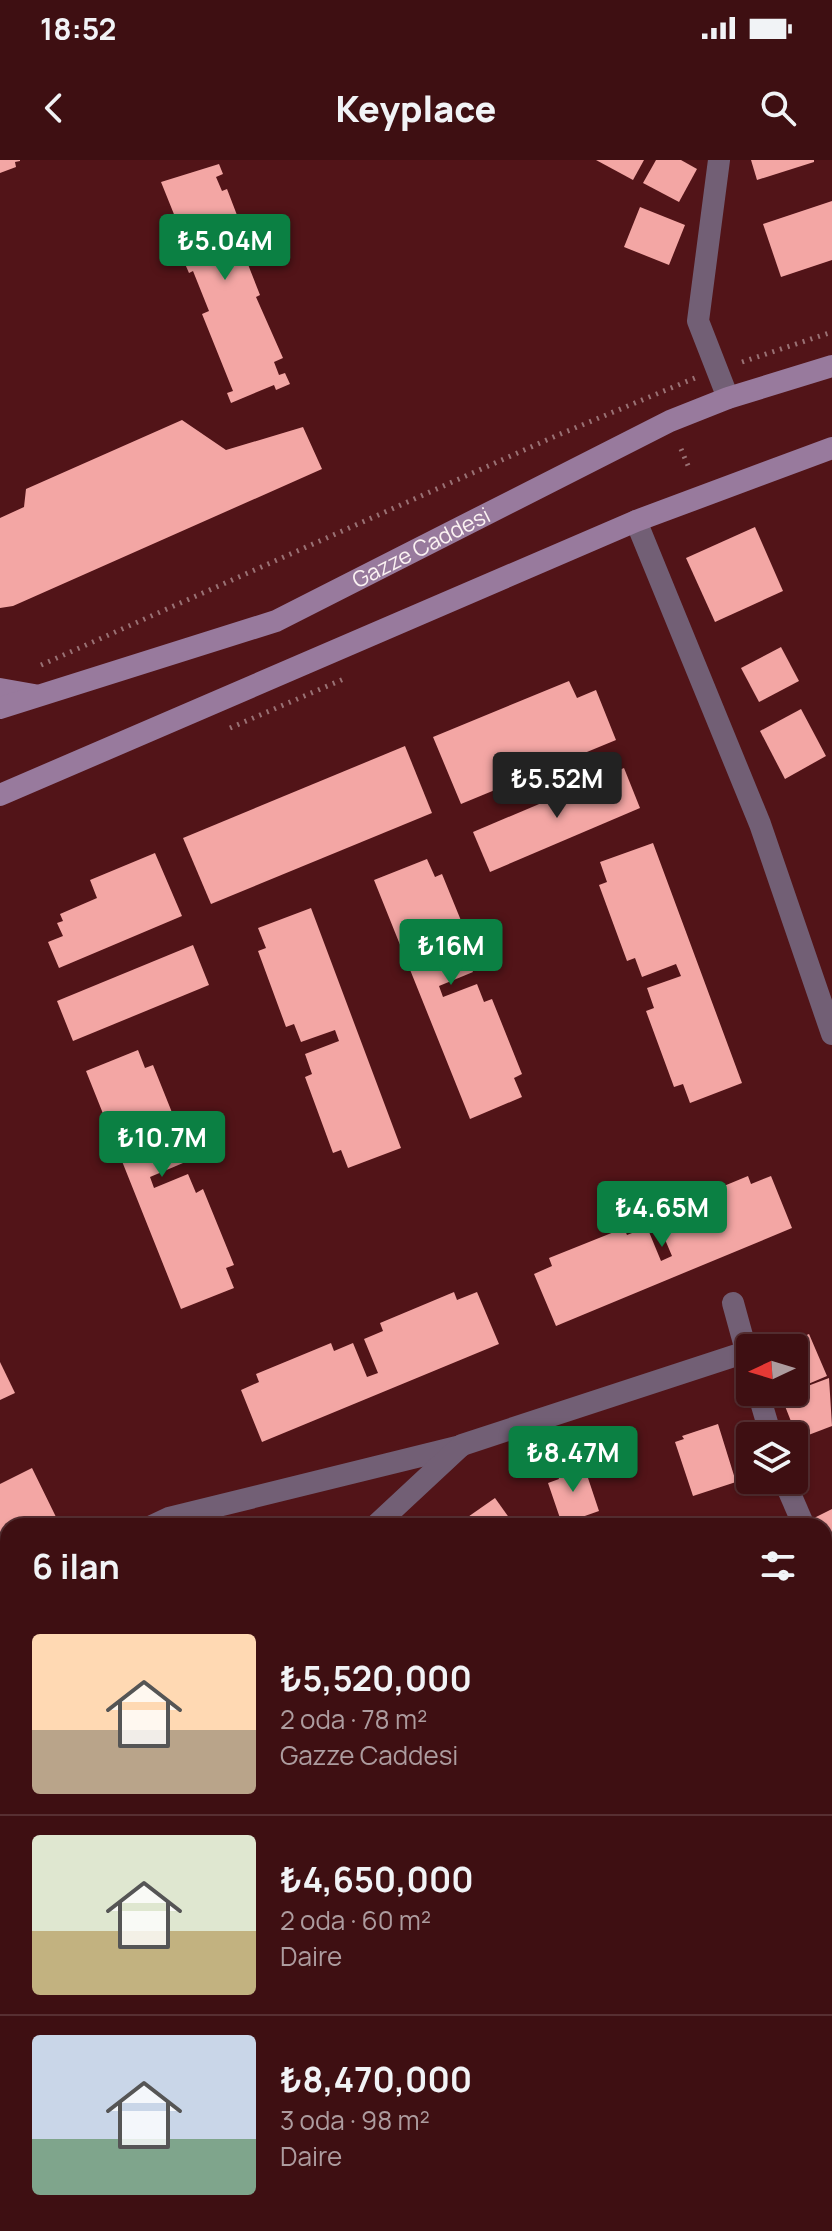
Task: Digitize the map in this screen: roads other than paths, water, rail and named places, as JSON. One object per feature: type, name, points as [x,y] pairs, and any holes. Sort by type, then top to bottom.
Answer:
[{"type":"main road","name":"Gazze Caddesi","points":[[0,708],[276,621],[670,421],[728,398],[832,366]]},
{"type":"main road","points":[[0,795],[636,521],[832,448]]},
{"type":"main road","points":[[0,689],[36,696]]},
{"type":"street","points":[[719,160],[698,321],[728,398]]},
{"type":"street","points":[[636,521],[760,824],[832,1034]]},
{"type":"street","points":[[733,1303],[741,1334]]},
{"type":"street","points":[[169,1518],[462,1445],[736,1363]]},
{"type":"street","points":[[384,1518],[462,1445]]},
{"type":"street","points":[[790,1494],[801,1518]]}]
